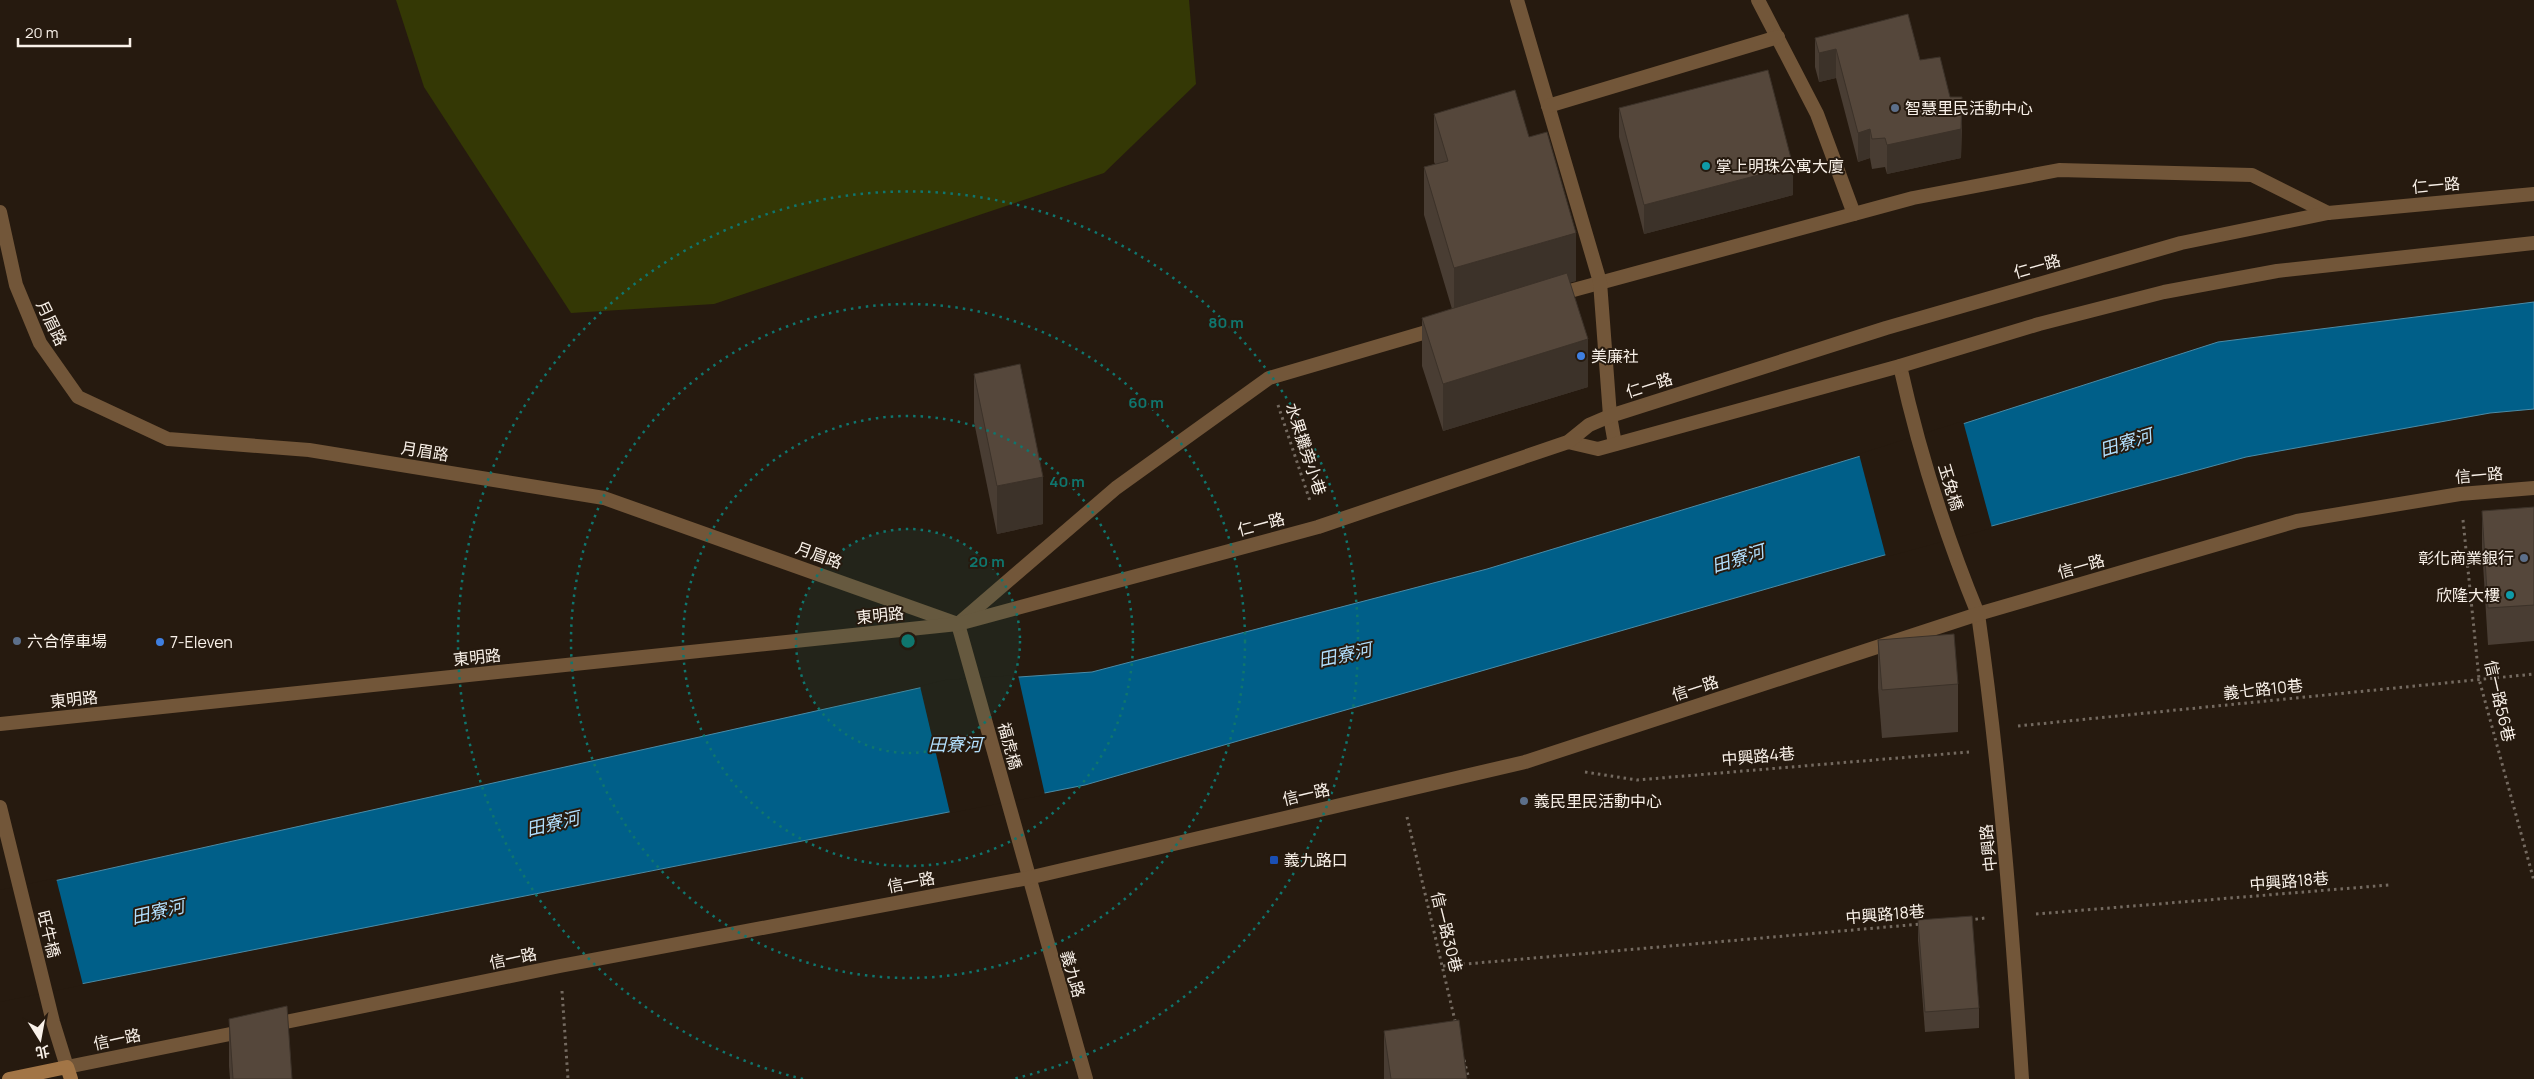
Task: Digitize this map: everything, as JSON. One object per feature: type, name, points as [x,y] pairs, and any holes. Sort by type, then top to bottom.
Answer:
[{"type":"main road","points":[[8,1079],[69,1073]]},
{"type":"street","points":[[1517,0],[1600,282],[1610,416],[1615,444]]},
{"type":"street","points":[[1758,0],[1818,114],[1854,214]]},
{"type":"street","points":[[1548,106],[1778,37]]},
{"type":"street","points":[[1543,298],[1913,198],[2059,170],[2252,175],[2328,213]]},
{"type":"street","name":"仁一路","points":[[958,624],[1318,527],[1568,442],[1588,425],[1610,416],[1886,328],[2181,243],[2328,213],[2534,194]]},
{"type":"street","name":"月眉路","points":[[0,212],[16,285],[36,335],[78,398],[168,439],[309,450],[604,498],[958,624]]},
{"type":"street","points":[[1568,442],[1598,449],[1900,366],[2040,324],[2164,292],[2278,271],[2534,243]]},
{"type":"street","points":[[958,624],[1116,488],[1269,378],[1458,323]]},
{"type":"street","name":"玉兔橋","points":[[1900,366],[1911,416],[1953,554],[1978,614]]},
{"type":"street","name":"信一路","points":[[69,1073],[560,966],[1028,878],[1525,762],[1978,614],[2297,521],[2460,494],[2534,488]]},
{"type":"street","name":"中興路","points":[[1978,614],[1994,728],[2012,916],[2022,1079]]},
{"type":"street","name":"東明路","points":[[0,724],[958,624]]},
{"type":"street","name":"福虎橋","points":[[958,624],[1028,878]]},
{"type":"street","name":"旺牛橋","points":[[0,807],[53,1022],[69,1073]]},
{"type":"street","name":"義九路","points":[[1028,878],[1086,1079]]},
{"type":"path","name":"水果攤旁小巷","points":[[1269,378],[1318,527]]},
{"type":"path","name":"信一路56巷","points":[[2460,494],[2479,679],[2534,881]]},
{"type":"path","name":"義七路10巷","points":[[1994,728],[2534,674]]},
{"type":"path","name":"中興路4巷","points":[[1581,771],[1637,780],[1852,760],[1995,750]]},
{"type":"path","name":"信一路30巷","points":[[1400,790],[1458,1032]]},
{"type":"path","name":"中興路18巷","points":[[1963,920],[2389,885]]},
{"type":"path","name":"中興路18巷","points":[[1443,966],[1924,924]]},
{"type":"path","points":[[560,966],[568,1079]]},
{"type":"path","points":[[1462,1051],[1468,1079]]},
{"type":"green space","points":[[396,0],[1189,0],[1196,84],[1104,173],[714,304],[571,313],[424,87]]},
{"type":"water","name":"田寮河","points":[[2534,302],[2534,409],[2490,413],[2246,457],[1881,556],[1085,785],[0,1000],[0,893],[946,682],[1092,672],[1487,569],[1897,445],[2218,342]]},
{"type":"pier","points":[[1963,421],[1992,528],[1886,557],[1859,454]]},
{"type":"pier","points":[[1018,675],[1045,795],[950,813],[920,686],[945,680]]},
{"type":"pier","points":[[56,878],[83,985],[0,1002],[0,890]]},
{"type":"building","name":"智慧里民活動中心","points":[[1908,14],[1920,60],[1940,57],[1950,97],[1962,97],[1961,129],[1887,145],[1885,138],[1872,139],[1870,129],[1858,133],[1836,49],[1819,53],[1815,38]]},
{"type":"building","name":"掌上明珠公寓大廈","points":[[1768,70],[1793,166],[1644,205],[1619,108]]},
{"type":"building","points":[[1515,90],[1529,137],[1547,132],[1576,233],[1454,268],[1424,167],[1448,161],[1434,114]]},
{"type":"building","points":[[1567,273],[1588,339],[1443,384],[1422,318]]},
{"type":"building","points":[[1020,364],[1043,477],[997,486],[974,374]]},
{"type":"building","name":"欣隆大樓","points":[[2534,507],[2534,605],[2488,608],[2482,511]]},
{"type":"building","points":[[1954,634],[1958,684],[1882,690],[1878,640]]},
{"type":"building","points":[[1972,916],[1979,1008],[1925,1012],[1918,920]]},
{"type":"building","points":[[287,1006],[292,1079],[233,1079],[229,1019]]},
{"type":"building","points":[[1459,1020],[1467,1079],[1391,1079],[1384,1031]]},
{"type":"place","name":"智慧里民活動中心","points":[[1895,108]]},
{"type":"place","name":"掌上明珠公寓大廈","points":[[1706,166]]},
{"type":"place","name":"美廉社","points":[[1581,356]]},
{"type":"place","name":"彰化商業銀行","points":[[2524,558]]},
{"type":"place","name":"欣隆大樓","points":[[2510,595]]},
{"type":"place","name":"六合停車場","points":[[17,641]]},
{"type":"place","name":"7-Eleven","points":[[160,642]]},
{"type":"place","name":"義民里民活動中心","points":[[1524,801]]},
{"type":"place","name":"義九路口","points":[[1274,860]]}]
